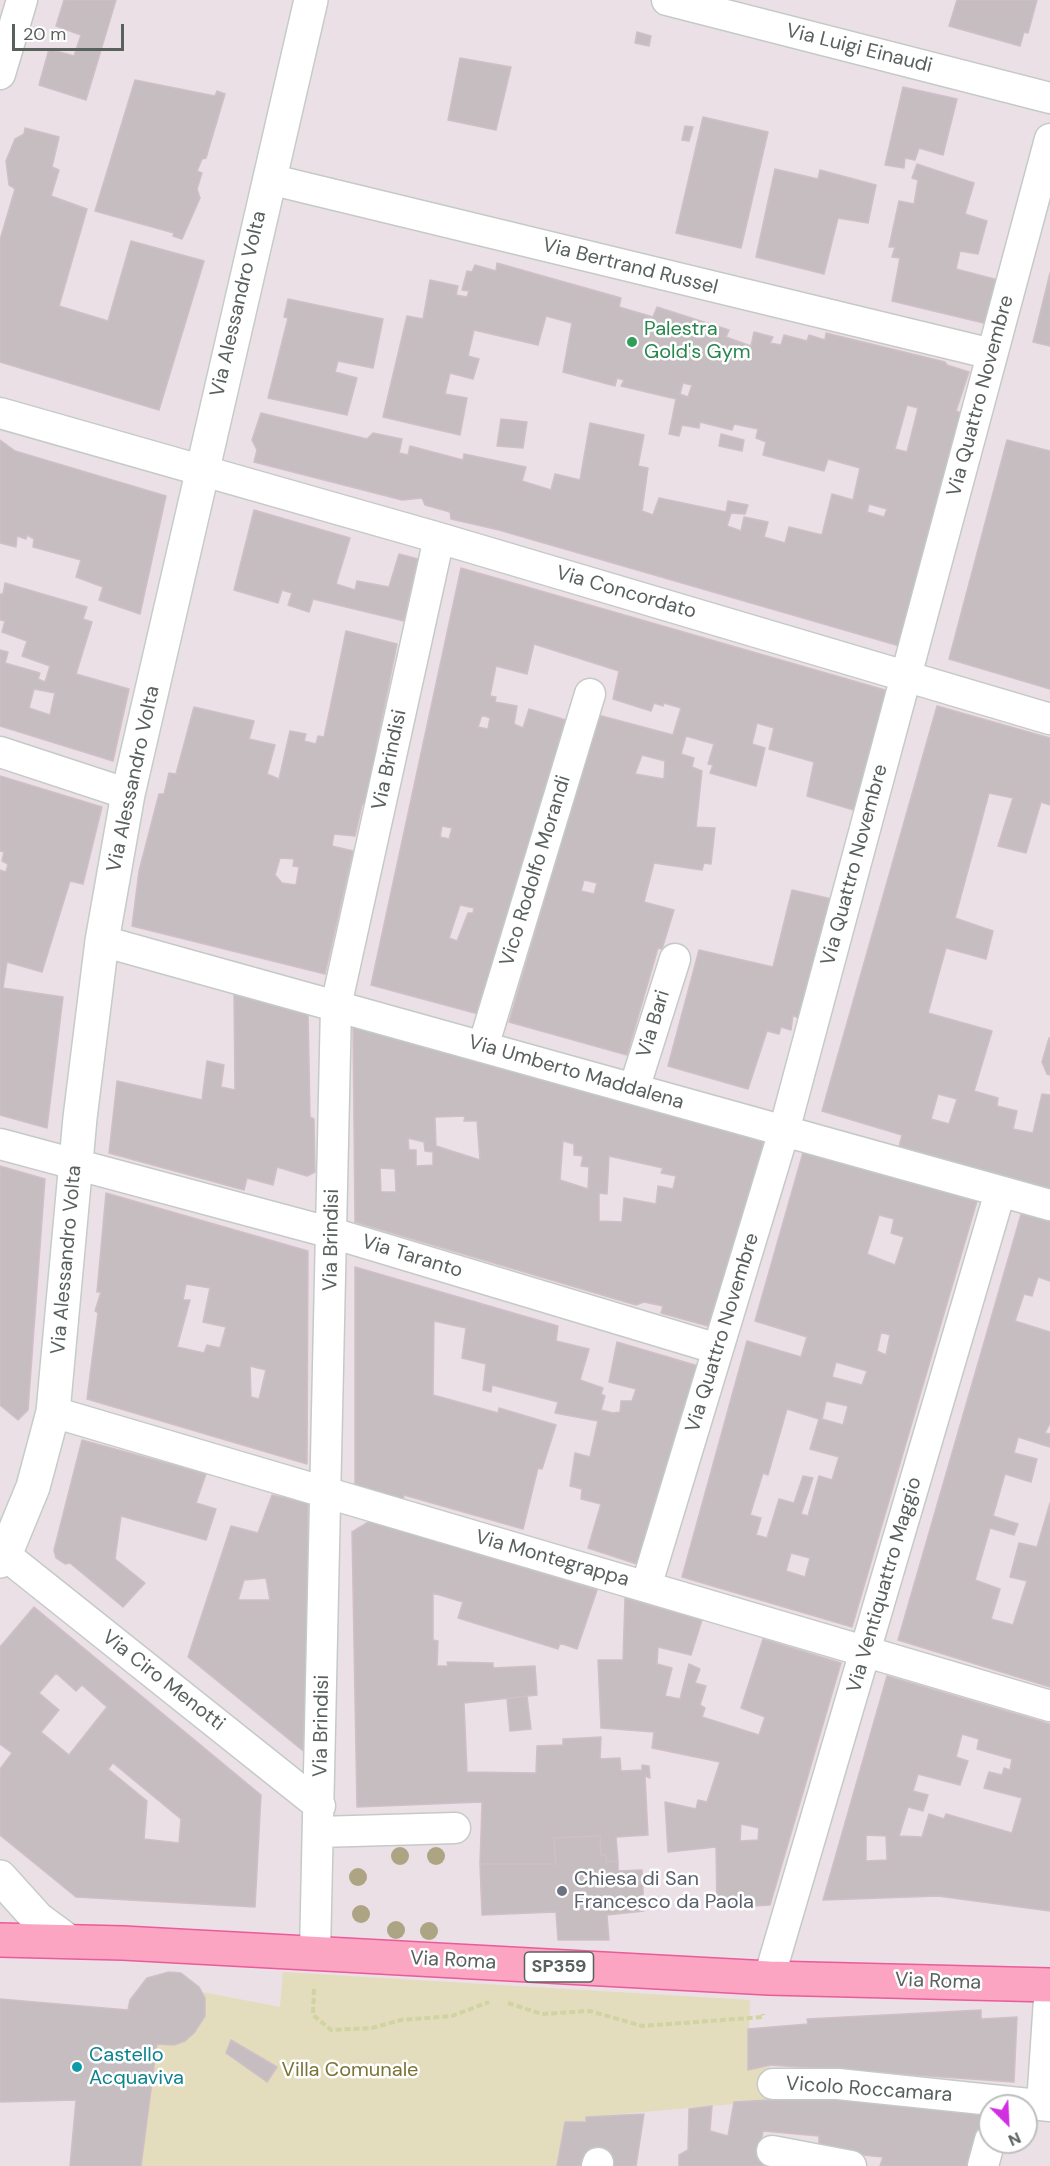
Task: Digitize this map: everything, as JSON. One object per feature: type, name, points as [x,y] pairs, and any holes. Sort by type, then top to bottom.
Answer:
[{"type":"main road","name":"Via Roma","points":[[0,1940],[68,1941],[315,1953],[769,1978],[1050,1985]]},
{"type":"street","points":[[0,74],[22,0]]},
{"type":"street","name":"Via Alessandro Volta","points":[[3,1558],[33,1487],[53,1412],[75,1163],[102,941],[128,794],[311,0]]},
{"type":"street","name":"Via Luigi Einaudi","points":[[667,0],[1050,98]]},
{"type":"street","name":"Via Quattro Novembre","points":[[646,1587],[784,1131],[1050,139]]},
{"type":"street","name":"Via Bertrand Russel","points":[[269,179],[992,354]]},
{"type":"street","name":"Via Concordato","points":[[0,413],[439,538],[1050,719]]},
{"type":"street","name":"Via Brindisi","points":[[315,1953],[320,1819],[336,1006],[439,538]]},
{"type":"street","name":"Vico Rodolfo Morandi","points":[[483,1047],[590,694]]},
{"type":"street","points":[[0,753],[128,794]]},
{"type":"street","name":"Via Umberto Maddalena","points":[[102,941],[1050,1205]]},
{"type":"street","name":"Via Bari","points":[[634,1089],[675,959]]},
{"type":"street","name":"Via Taranto","points":[[0,1144],[332,1233],[718,1349]]},
{"type":"street","name":"Via Ventiquattro Maggio","points":[[769,1978],[1000,1191]]},
{"type":"street","name":"Via Montegrappa","points":[[53,1412],[1050,1706]]},
{"type":"street","name":"Via Ciro Menotti","points":[[3,1558],[320,1819]]},
{"type":"street","points":[[320,1819],[455,1828]]},
{"type":"street","points":[[0,1877],[38,1919],[68,1941]]},
{"type":"street","points":[[1046,2105],[1050,1985]]},
{"type":"street","name":"Vicolo Roccamara","points":[[773,2084],[838,2084],[978,2100]]},
{"type":"street","points":[[772,2151],[851,2166]]},
{"type":"path","points":[[315,1953],[313,2015],[331,2030],[372,2028],[418,2018],[452,2016],[473,2006],[492,2001]]},
{"type":"path","points":[[499,2001],[542,2014],[590,2011],[642,2026],[763,2017],[769,1978]]},
{"type":"green space","name":"Villa Comunale","points":[[283,1972],[750,2000],[748,2070],[770,2065],[768,2101],[587,2117],[557,2166],[141,2166],[157,2044],[174,2045],[185,2041],[194,2033],[205,2016],[202,1992],[280,2007]]},
{"type":"building","points":[[64,0],[116,0],[86,100],[39,85],[49,49],[74,56],[81,35],[56,26]]},
{"type":"building","points":[[957,0],[1037,0],[1028,33],[1024,32],[1020,46],[949,26]]},
{"type":"building","points":[[637,32],[651,36],[649,46],[635,43]]},
{"type":"building","points":[[460,58],[511,67],[496,130],[448,120]]},
{"type":"building","points":[[135,80],[215,96],[217,91],[225,94],[206,158],[202,159],[197,171],[202,173],[197,189],[200,198],[182,239],[173,236],[174,233],[95,211]]},
{"type":"building","points":[[903,87],[957,99],[943,155],[919,148],[915,160],[905,158],[904,168],[885,165]]},
{"type":"building","points":[[703,117],[768,132],[741,248],[676,233]]},
{"type":"building","points":[[685,126],[693,127],[689,141],[682,140]]},
{"type":"building","points":[[25,128],[59,137],[52,167],[59,170],[51,196],[87,209],[59,306],[108,321],[131,241],[204,261],[159,410],[0,362],[0,240],[15,189],[9,185],[6,161],[15,139],[24,134]]},
{"type":"building","points":[[917,164],[974,183],[965,214],[987,221],[978,254],[960,251],[956,269],[1002,281],[992,325],[892,301],[900,258],[892,257],[895,247],[889,247],[899,201],[914,204],[918,180],[912,178]]},
{"type":"building","points":[[775,169],[818,179],[820,170],[876,185],[868,223],[838,218],[824,274],[756,257]]},
{"type":"building","points":[[497,263],[621,298],[619,307],[653,317],[657,307],[729,330],[726,337],[751,346],[754,332],[773,337],[770,343],[781,345],[784,335],[807,341],[809,335],[825,340],[826,333],[945,362],[947,365],[969,372],[956,411],[967,415],[903,647],[499,530],[451,519],[450,512],[425,505],[422,498],[402,500],[254,462],[257,450],[252,440],[261,413],[367,439],[373,433],[402,439],[399,453],[408,455],[410,446],[463,460],[464,454],[526,467],[522,481],[551,490],[555,474],[580,480],[590,423],[644,435],[638,466],[648,468],[642,511],[653,515],[659,498],[726,512],[728,501],[748,505],[745,514],[731,513],[727,526],[741,531],[744,517],[768,522],[764,537],[785,543],[789,527],[822,535],[832,494],[853,500],[860,468],[828,459],[824,471],[763,455],[766,442],[756,438],[758,429],[734,424],[732,430],[700,422],[699,428],[682,425],[679,436],[669,434],[676,399],[621,386],[624,380],[617,378],[615,386],[563,372],[572,323],[546,316],[538,345],[474,330],[468,356],[479,359],[473,379],[450,373],[445,394],[467,398],[460,435],[383,417],[407,316],[423,319],[430,280],[458,286],[456,295],[467,297],[469,291],[462,290],[467,271],[472,272],[475,265],[496,271]],"holes":[[[683,383],[692,385],[688,397],[680,394]],[[907,405],[918,408],[907,452],[895,449]],[[869,504],[887,509],[884,517],[867,512]]]},
{"type":"building","points":[[1050,273],[1050,346],[1033,342]]},
{"type":"building","points":[[288,299],[383,319],[373,368],[338,361],[335,372],[357,378],[347,415],[268,398],[288,318],[284,317]]},
{"type":"building","points":[[501,419],[527,422],[523,448],[497,446]]},
{"type":"building","points":[[721,434],[744,440],[742,451],[719,446]]},
{"type":"building","points":[[0,440],[15,451],[166,496],[140,614],[99,600],[103,587],[76,577],[81,560],[33,547],[34,539],[27,535],[26,539],[17,536],[16,547],[0,543]]},
{"type":"building","points":[[1007,440],[1050,451],[1050,689],[949,659]]},
{"type":"building","points":[[254,510],[350,538],[336,584],[355,590],[357,581],[389,587],[399,554],[418,559],[404,621],[313,599],[309,612],[288,605],[292,593],[282,590],[278,603],[234,590]]},
{"type":"building","points":[[461,568],[892,692],[857,811],[807,796],[814,762],[769,749],[774,728],[757,723],[752,744],[765,748],[756,786],[710,773],[713,765],[708,764],[714,744],[686,736],[681,754],[694,758],[692,767],[702,771],[696,827],[715,828],[711,864],[704,863],[702,870],[654,863],[644,902],[674,910],[662,949],[658,948],[627,1055],[509,1022],[598,715],[673,735],[681,708],[664,703],[663,706],[654,703],[651,711],[613,699],[619,671],[534,644],[527,674],[496,666],[490,696],[496,697],[495,702],[517,706],[514,724],[523,728],[529,709],[566,720],[482,1015],[371,985]],"holes":[[[482,715],[490,718],[488,729],[478,727]],[[642,755],[665,761],[664,779],[635,774]],[[442,826],[452,828],[449,839],[440,837]],[[584,880],[597,883],[594,894],[581,891]],[[460,905],[474,908],[473,913],[468,913],[457,941],[449,938]]]},
{"type":"building","points":[[5,583],[87,607],[83,619],[92,622],[76,674],[129,689],[113,761],[0,726],[0,650],[8,652],[5,663],[40,673],[38,679],[45,682],[50,666],[22,656],[27,641],[2,632],[5,621],[0,620],[0,594],[3,594]],"holes":[[[34,689],[55,693],[50,715],[29,708]]]},
{"type":"building","points":[[346,631],[397,644],[376,747],[380,755],[369,799],[362,805],[355,836],[334,834],[332,846],[353,851],[325,974],[132,926],[139,871],[159,794],[164,794],[169,773],[176,774],[194,707],[254,721],[249,739],[275,745],[267,774],[279,779],[290,731],[306,734],[304,741],[316,744],[318,736],[324,737]],"holes":[[[280,858],[294,859],[293,866],[299,867],[296,885],[282,883],[275,875]]]},
{"type":"building","points":[[937,706],[1050,738],[1050,805],[1041,802],[1026,853],[998,846],[1013,798],[989,793],[955,918],[993,931],[986,959],[946,948],[928,1013],[992,1031],[974,1091],[998,1098],[997,1106],[1017,1111],[1013,1129],[1033,1133],[1042,1094],[1050,1095],[1050,1192],[899,1147],[902,1135],[822,1111]],"holes":[[[938,1094],[957,1099],[949,1124],[931,1119]]]},
{"type":"building","points":[[0,776],[102,807],[83,884],[70,881],[42,972],[7,962],[3,988],[63,997],[47,1128],[0,1115],[0,870],[6,872],[8,864],[2,861],[4,852],[0,851]]},
{"type":"building","points":[[792,890],[832,899],[798,1018],[793,1015],[791,1030],[781,1027],[779,1034],[767,1031],[748,1089],[668,1066],[699,950],[773,967]]},
{"type":"building","points":[[234,993],[308,1012],[310,1117],[314,1119],[315,1172],[307,1176],[277,1167],[273,1185],[247,1178],[244,1190],[109,1153],[117,1081],[202,1100],[207,1061],[224,1065],[221,1087],[235,1090]]},
{"type":"building","points":[[353,1023],[771,1139],[715,1328],[661,1313],[663,1306],[644,1302],[636,1305],[355,1222]],"holes":[[[465,1116],[464,1121],[477,1121],[480,1160],[436,1146],[435,1117]],[[408,1138],[424,1142],[425,1151],[433,1152],[433,1165],[416,1166],[416,1150],[409,1150]],[[563,1141],[574,1144],[574,1155],[583,1156],[581,1166],[589,1167],[588,1189],[560,1180]],[[609,1156],[663,1168],[661,1173],[676,1176],[673,1189],[658,1186],[656,1204],[624,1198],[622,1222],[599,1221],[599,1193],[607,1194]],[[380,1168],[395,1169],[396,1192],[381,1192]]]},
{"type":"building","points":[[1049,1038],[1050,1075],[1047,1074],[1042,1062]]},
{"type":"building","points":[[804,1149],[977,1201],[852,1627],[682,1577],[747,1341],[801,1357],[807,1337],[755,1321]],"holes":[[[879,1215],[894,1219],[891,1233],[904,1237],[895,1265],[867,1254]],[[881,1332],[890,1335],[886,1355],[877,1351]],[[836,1362],[867,1371],[862,1385],[832,1377]],[[826,1401],[848,1406],[843,1425],[822,1419]],[[787,1409],[819,1419],[810,1449],[839,1457],[832,1480],[819,1476],[808,1516],[801,1514],[813,1478],[803,1476],[794,1503],[779,1499],[767,1538],[756,1535],[761,1518],[750,1515],[763,1473],[768,1475]],[[791,1553],[810,1558],[805,1577],[786,1571]]]},
{"type":"building","points":[[0,1166],[45,1179],[28,1410],[18,1420],[0,1405]]},
{"type":"building","points":[[106,1193],[308,1251],[307,1464],[87,1399],[98,1313],[95,1311],[101,1292],[97,1292]],"holes":[[[186,1284],[210,1288],[203,1322],[226,1327],[220,1348],[207,1345],[204,1353],[177,1347],[190,1300],[183,1300]],[[250,1366],[266,1370],[259,1399],[251,1397]]]},
{"type":"building","points":[[1022,1211],[1050,1220],[1050,1281],[1038,1277],[1032,1296],[1024,1294],[1015,1321],[1050,1332],[1050,1423],[1045,1433],[1050,1434],[1050,1447],[1018,1437],[1014,1453],[1037,1459],[1031,1482],[1005,1474],[993,1516],[1018,1524],[1014,1535],[990,1528],[975,1580],[1000,1589],[991,1619],[1013,1625],[1027,1581],[1010,1577],[1019,1543],[1037,1547],[1050,1503],[1050,1687],[898,1640]]},
{"type":"building","points":[[355,1267],[558,1326],[556,1341],[589,1349],[580,1380],[603,1388],[601,1394],[605,1396],[601,1410],[620,1412],[621,1401],[632,1401],[636,1389],[609,1382],[617,1342],[705,1368],[646,1567],[588,1548],[601,1504],[581,1499],[582,1489],[570,1486],[575,1453],[590,1457],[598,1421],[555,1413],[558,1402],[492,1385],[491,1392],[483,1390],[486,1364],[462,1358],[466,1328],[434,1321],[433,1395],[498,1413],[499,1408],[556,1425],[542,1469],[538,1468],[523,1529],[404,1495],[403,1500],[355,1484]]},
{"type":"building","points":[[82,1440],[206,1474],[196,1503],[216,1509],[206,1540],[121,1516],[115,1559],[145,1583],[123,1607],[70,1563],[65,1564],[56,1558],[54,1550]]},
{"type":"building","points":[[272,1495],[308,1503],[307,1754],[188,1657],[231,1526],[258,1533]],"holes":[[[266,1578],[270,1600],[238,1600],[244,1580]]]},
{"type":"building","points":[[370,1521],[597,1590],[577,1649],[560,1643],[558,1649],[458,1618],[463,1602],[433,1593],[433,1640],[438,1641],[437,1666],[448,1666],[447,1662],[493,1663],[493,1668],[535,1666],[537,1695],[464,1703],[467,1772],[536,1773],[537,1746],[563,1745],[563,1739],[601,1737],[600,1759],[620,1758],[621,1771],[642,1770],[642,1765],[649,1766],[650,1778],[645,1776],[648,1835],[616,1837],[618,1861],[606,1862],[606,1855],[601,1855],[600,1836],[554,1838],[556,1864],[480,1864],[482,1802],[357,1807],[352,1532]]},
{"type":"building","points":[[625,1598],[702,1620],[691,1655],[658,1647],[657,1664],[672,1668],[665,1696],[680,1699],[689,1664],[700,1669],[695,1683],[706,1686],[700,1705],[705,1708],[702,1717],[759,1735],[765,1717],[741,1708],[763,1639],[841,1663],[770,1905],[717,1908],[716,1847],[668,1852],[665,1802],[696,1809],[698,1800],[707,1802],[720,1762],[652,1748],[654,1732],[601,1728],[598,1660],[623,1660]],"holes":[[[741,1824],[759,1828],[758,1840],[740,1841]]]},
{"type":"building","points":[[34,1607],[261,1795],[255,1907],[76,1897],[0,1835],[0,1769],[12,1753],[0,1744],[0,1647]],"holes":[[[56,1673],[76,1691],[82,1685],[107,1707],[69,1755],[41,1732],[59,1710],[39,1693]],[[113,1763],[181,1819],[179,1843],[144,1839],[147,1801],[108,1769]]]},
{"type":"building","points":[[887,1676],[1050,1724],[1050,1911],[938,1896],[823,1900]],"holes":[[[962,1734],[979,1739],[977,1749],[1012,1759],[1010,1770],[1004,1768],[1002,1775],[989,1772],[984,1788],[1022,1798],[1012,1833],[946,1814],[944,1819],[929,1814],[922,1837],[899,1836],[908,1807],[923,1811],[928,1795],[913,1791],[918,1774],[960,1785],[968,1761],[956,1757]],[[866,1835],[886,1836],[887,1860],[866,1861]]]},
{"type":"building","points":[[527,1696],[531,1729],[510,1731],[507,1699]]},
{"type":"building","name":"Chiesa di San Francesco da Paola","points":[[600,1836],[601,1855],[606,1855],[606,1862],[618,1861],[618,1871],[642,1870],[644,1911],[607,1915],[609,1940],[558,1940],[556,1912],[482,1915],[480,1864],[556,1864],[554,1838]]},
{"type":"building","name":"Castello Acquaviva","points":[[169,1972],[181,1973],[199,1987],[205,1998],[205,2016],[194,2033],[185,2041],[174,2045],[157,2044],[141,2166],[70,2166],[76,2100],[0,2102],[0,1999],[128,2010],[130,2000],[147,1978]]},
{"type":"building","points":[[981,2010],[981,2019],[1017,2017],[1014,2082],[770,2065],[748,2070],[748,2029],[808,2024],[807,2019]]},
{"type":"building","points":[[231,2040],[277,2067],[267,2082],[226,2053]]},
{"type":"building","points":[[822,2097],[978,2112],[978,2152],[974,2166],[880,2166],[883,2157],[823,2151],[819,2148],[819,2136],[763,2131],[758,2158],[801,2166],[679,2166],[679,2155],[688,2150],[689,2109],[712,2106],[710,2131],[728,2136],[734,2102]]},
{"type":"building","points":[[644,2114],[636,2166],[557,2166],[565,2122],[586,2122],[586,2117]]},
{"type":"place","name":"Palestra Gold's Gym","points":[[632,342]]},
{"type":"place","name":"Chiesa di San Francesco da Paola","points":[[562,1891]]},
{"type":"place","name":"Castello Acquaviva","points":[[77,2067]]}]
